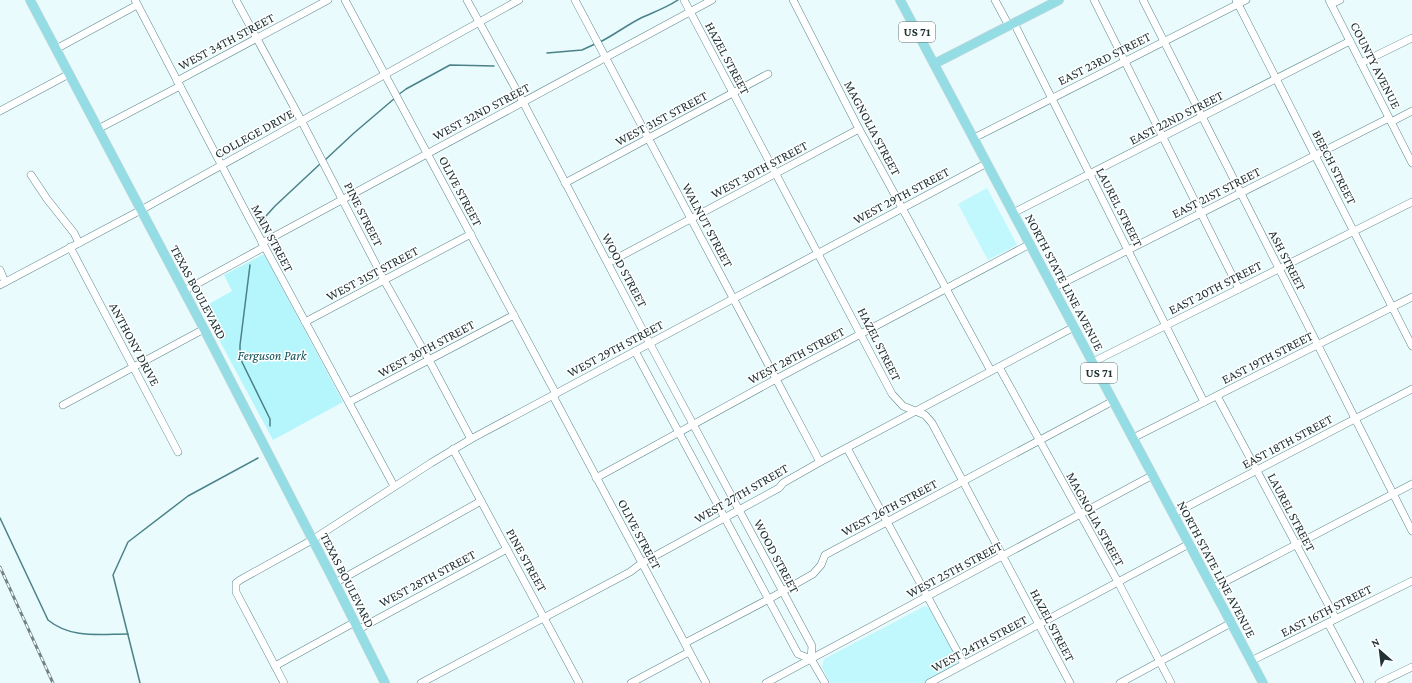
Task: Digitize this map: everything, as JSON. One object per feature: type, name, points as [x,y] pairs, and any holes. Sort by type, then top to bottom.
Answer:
[{"type":"main road","name":"TEXAS BOULEVARD","points":[[30,0],[204,329],[385,683]]},
{"type":"main road","name":"NORTH STATE LINE AVENUE","points":[[900,0],[1263,683]]},
{"type":"main road","points":[[934,64],[1059,0]]},
{"type":"street","name":"PINE STREET","points":[[236,0],[301,120],[384,280],[471,439]]},
{"type":"street","name":"WEST 34TH STREET","points":[[98,129],[257,38],[328,0]]},
{"type":"street","name":"OLIVE STREET","points":[[345,0],[514,315],[596,478],[706,683]]},
{"type":"street","name":"WOOD STREET","points":[[467,0],[523,102],[738,510],[812,646],[811,659],[824,683]]},
{"type":"street","name":"COLLEGE DRIVE","points":[[3,283],[141,210],[385,73],[519,0]]},
{"type":"street","name":"WALNUT STREET","points":[[575,0],[820,462]]},
{"type":"street","name":"HAZEL STREET","points":[[684,0],[819,253],[892,394],[903,406],[925,415],[932,423],[1070,683]]},
{"type":"street","name":"WEST 32ND STREET","points":[[184,291],[343,200],[712,0]]},
{"type":"street","name":"MAGNOLIA STREET","points":[[792,0],[859,129],[991,371]]},
{"type":"street","name":"LAUREL STREET","points":[[995,0],[1011,24],[1052,98],[1204,402]]},
{"type":"street","points":[[1094,0],[1239,289]]},
{"type":"street","name":"ASH STREET","points":[[1143,0],[1412,531]]},
{"type":"street","name":"EAST 23RD STREET","points":[[974,138],[1164,42],[1237,2],[1246,0]]},
{"type":"street","points":[[1330,2],[1340,0]]},
{"type":"street","points":[[56,49],[136,2]]},
{"type":"street","name":"MAIN STREET","points":[[136,2],[220,165],[394,486]]},
{"type":"street","name":"BEECH STREET","points":[[1237,2],[1412,346]]},
{"type":"street","name":"COUNTY AVENUE","points":[[1330,2],[1411,160]]},
{"type":"street","points":[[1361,63],[1412,38]]},
{"type":"street","name":"EAST 22ND STREET","points":[[1014,213],[1350,42]]},
{"type":"street","points":[[0,111],[69,74]]},
{"type":"street","name":"WEST 31ST STREET","points":[[565,183],[768,74]]},
{"type":"street","name":"EAST 21ST STREET","points":[[1053,288],[1315,155],[1412,111]]},
{"type":"street","name":"WEST 30TH STREET","points":[[608,263],[859,129]]},
{"type":"street","name":"WEST 29TH STREET","points":[[275,666],[235,588],[236,583],[240,580],[312,540],[453,449],[987,163]]},
{"type":"street","points":[[31,175],[79,242]]},
{"type":"street","name":"EAST 20TH STREET","points":[[1093,362],[1412,202]]},
{"type":"street","name":"WEST 31ST STREET","points":[[305,322],[471,234]]},
{"type":"street","name":"WEST 28TH STREET","points":[[596,478],[776,379],[1030,244]]},
{"type":"street","name":"ANTHONY DRIVE","points":[[70,247],[178,452]]},
{"type":"street","points":[[0,270],[3,283]]},
{"type":"street","name":"EAST 19TH STREET","points":[[1133,438],[1412,297]]},
{"type":"street","name":"WEST 30TH STREET","points":[[349,402],[514,315]]},
{"type":"street","name":"WEST 27TH STREET","points":[[421,683],[630,572],[642,563],[779,488],[782,483],[820,462],[1074,327]]},
{"type":"street","points":[[62,405],[204,329]]},
{"type":"street","name":"WOOD STREET","points":[[635,351],[680,432],[798,654],[811,659]]},
{"type":"street","name":"MAGNOLIA STREET","points":[[999,366],[1118,582],[1171,683]]},
{"type":"street","name":"EAST 18TH STREET","points":[[1174,514],[1412,389]]},
{"type":"street","name":"LAUREL STREET","points":[[1217,396],[1336,619]]},
{"type":"street","name":"WEST 26TH STREET","points":[[685,643],[814,574],[821,565],[825,555],[1113,401]]},
{"type":"street","points":[[848,448],[964,664]]},
{"type":"street","name":"PINE STREET","points":[[453,449],[579,683]]},
{"type":"street","name":"WEST 25TH STREET","points":[[766,683],[1152,475]]},
{"type":"street","points":[[1213,588],[1412,484]]},
{"type":"street","points":[[335,583],[480,501]]},
{"type":"street","name":"WEST 24TH STREET","points":[[929,683],[1189,544]]},
{"type":"street","name":"WEST 28TH STREET","points":[[275,666],[357,626],[507,549]]},
{"type":"street","name":"EAST 16TH STREET","points":[[1251,661],[1412,581]]},
{"type":"street","points":[[1120,683],[1231,623]]},
{"type":"street","points":[[1328,623],[1360,683]]},
{"type":"street","points":[[631,683],[689,652]]},
{"type":"street","points":[[275,666],[284,683]]},
{"type":"street","points":[[1379,683],[1412,667]]},
{"type":"street","points":[[434,676],[438,683]]},
{"type":"street","points":[[943,676],[947,683]]},
{"type":"shaded area","points":[[987,188],[1017,245],[988,260],[958,204]]},
{"type":"shaded area","points":[[925,606],[929,608],[958,661],[954,667],[924,683],[830,683],[822,667],[824,659]]},
{"type":"green space","name":"Ferguson Park","points":[[264,254],[343,402],[273,440],[202,308],[232,291],[224,275]]},
{"type":"waterway","points":[[600,42],[641,18],[678,0]]},
{"type":"waterway","points":[[547,53],[582,50],[595,44]]},
{"type":"waterway","points":[[398,95],[450,65],[494,66]]},
{"type":"waterway","points":[[325,160],[395,98]]},
{"type":"waterway","points":[[261,228],[266,216],[275,206],[320,164]]},
{"type":"waterway","points":[[250,265],[240,345],[240,358],[270,419],[270,426]]},
{"type":"waterway","points":[[140,683],[113,575],[128,542],[188,496],[258,458]]},
{"type":"waterway","points":[[0,518],[48,620],[57,626],[76,633],[96,635],[128,634]]},
{"type":"railway","points":[[0,567],[53,683]]}]
